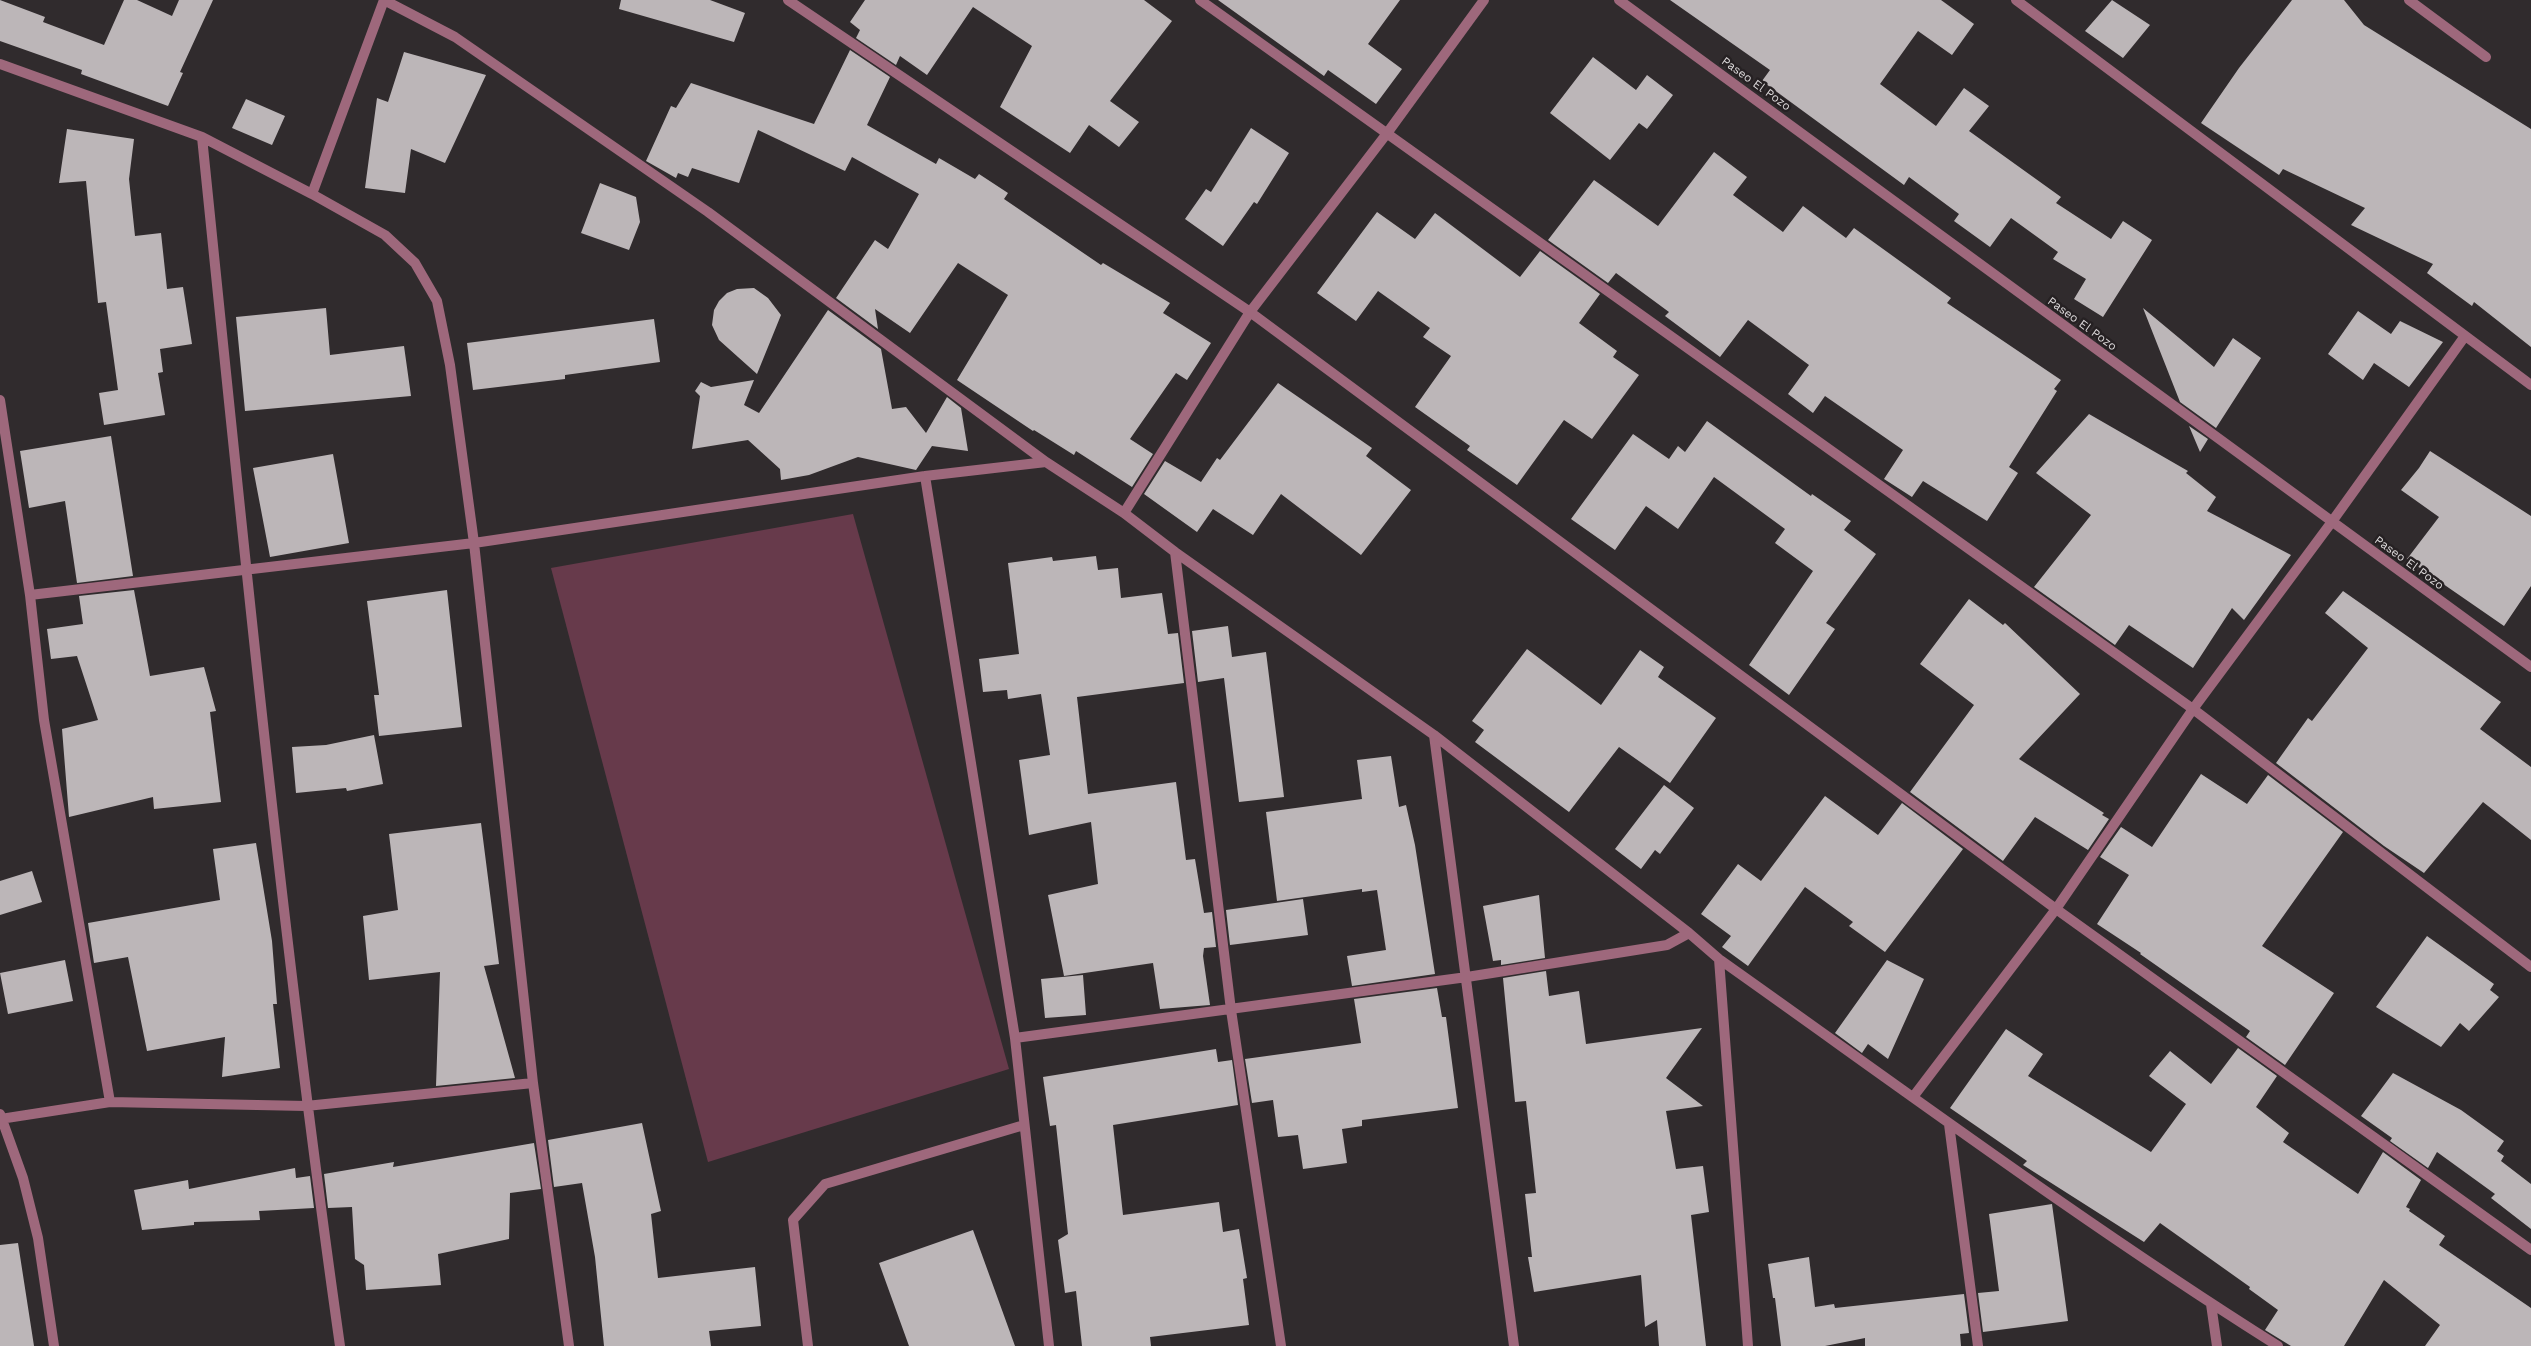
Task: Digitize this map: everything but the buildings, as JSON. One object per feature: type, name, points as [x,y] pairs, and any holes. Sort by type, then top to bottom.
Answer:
[{"type":"street","points":[[312,194],[384,0],[455,37],[700,207],[1046,462],[1124,513],[1175,552],[1434,735],[1719,959],[1949,1124],[2211,1304],[2278,1346]]},
{"type":"street","points":[[788,0],[1250,312],[2056,908],[2531,1250]]},
{"type":"street","points":[[1200,0],[1388,132],[2193,709],[2531,967]]},
{"type":"street","points":[[1124,513],[1250,312],[1388,132],[1484,0]]},
{"type":"street","name":"Paseo El Pozo","points":[[1619,0],[2531,667]]},
{"type":"street","points":[[2016,0],[2531,385]]},
{"type":"street","points":[[2409,0],[2486,57]]},
{"type":"street","points":[[0,64],[202,138],[312,194],[385,235],[415,263],[437,301],[450,365],[474,543],[533,1082],[570,1346]]},
{"type":"street","points":[[202,138],[246,570],[306,1106],[340,1346]]},
{"type":"street","points":[[1913,1097],[2056,908],[2193,709],[2332,523],[2464,336]]},
{"type":"street","points":[[0,400],[30,595],[44,720],[110,1102]]},
{"type":"street","points":[[30,595],[474,543],[925,476],[1046,462]]},
{"type":"street","points":[[925,476],[1016,1038],[1049,1346]]},
{"type":"street","points":[[1175,552],[1231,1010],[1281,1346]]},
{"type":"street","points":[[1434,735],[1514,1346]]},
{"type":"street","points":[[1016,1038],[1467,978],[1667,945],[1688,933]]},
{"type":"street","points":[[1719,959],[1748,1346]]},
{"type":"street","points":[[54,1346],[38,1238],[23,1178],[0,1117],[110,1102],[306,1106],[533,1082]]},
{"type":"street","points":[[1949,1124],[1978,1346]]},
{"type":"street","points":[[808,1346],[793,1220],[824,1184],[1024,1125]]},
{"type":"street","points":[[2211,1304],[2217,1346]]},
{"type":"shaded area","points":[[853,514],[1009,1069],[708,1162],[551,568]]}]
